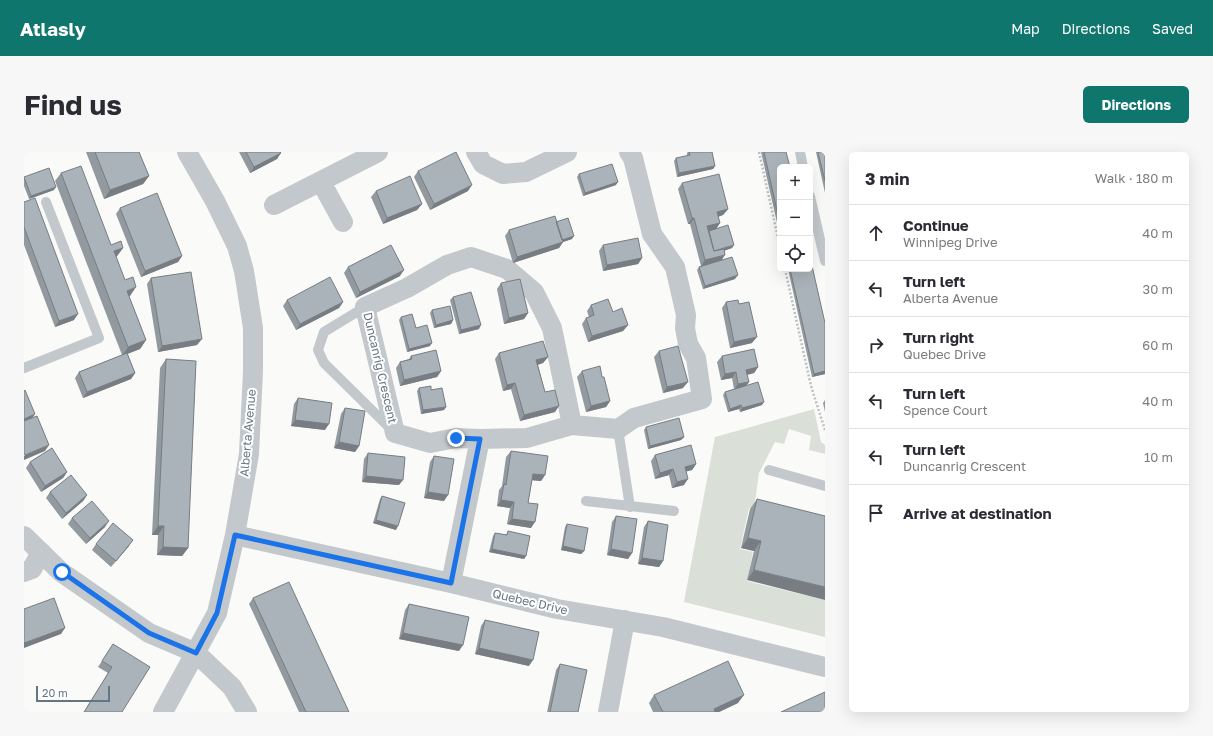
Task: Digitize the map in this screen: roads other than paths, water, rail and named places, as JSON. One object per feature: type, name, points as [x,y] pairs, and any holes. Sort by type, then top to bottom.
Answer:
[{"type":"street","name":"Alberta Avenue","points":[[163,712],[217,613],[235,535],[249,454],[253,371],[253,328],[244,271],[237,246],[215,201],[187,152]]},
{"type":"street","points":[[274,205],[378,152]]},
{"type":"street","points":[[476,152],[483,164],[503,174],[526,172],[567,152]]},
{"type":"street","points":[[572,425],[618,429],[634,418],[702,400],[696,358],[688,344],[686,315],[674,267],[652,234],[633,158],[629,152]]},
{"type":"street","points":[[321,182],[343,222]]},
{"type":"street","name":"Duncanrig Crescent","points":[[472,258],[507,269],[534,292],[552,328],[572,425],[526,438],[456,438],[430,443],[395,433],[365,307],[407,288],[447,265],[472,258]]},
{"type":"street","points":[[451,583],[480,439]]},
{"type":"street","name":"Quebec Drive","points":[[235,535],[557,608],[663,626],[825,667]]},
{"type":"street","points":[[24,536],[62,572],[149,633],[196,653],[232,687],[247,712]]},
{"type":"street","points":[[24,572],[32,569],[41,552]]},
{"type":"street","points":[[608,712],[625,620]]},
{"type":"lane","points":[[800,152],[802,164]]},
{"type":"lane","points":[[811,200],[825,261]]},
{"type":"lane","points":[[24,368],[99,338],[46,202]]},
{"type":"lane","points":[[365,307],[324,332],[318,350],[324,363],[395,433]]},
{"type":"lane","points":[[618,429],[630,507]]},
{"type":"lane","points":[[769,470],[825,486]]},
{"type":"lane","points":[[586,501],[674,512]]}]
